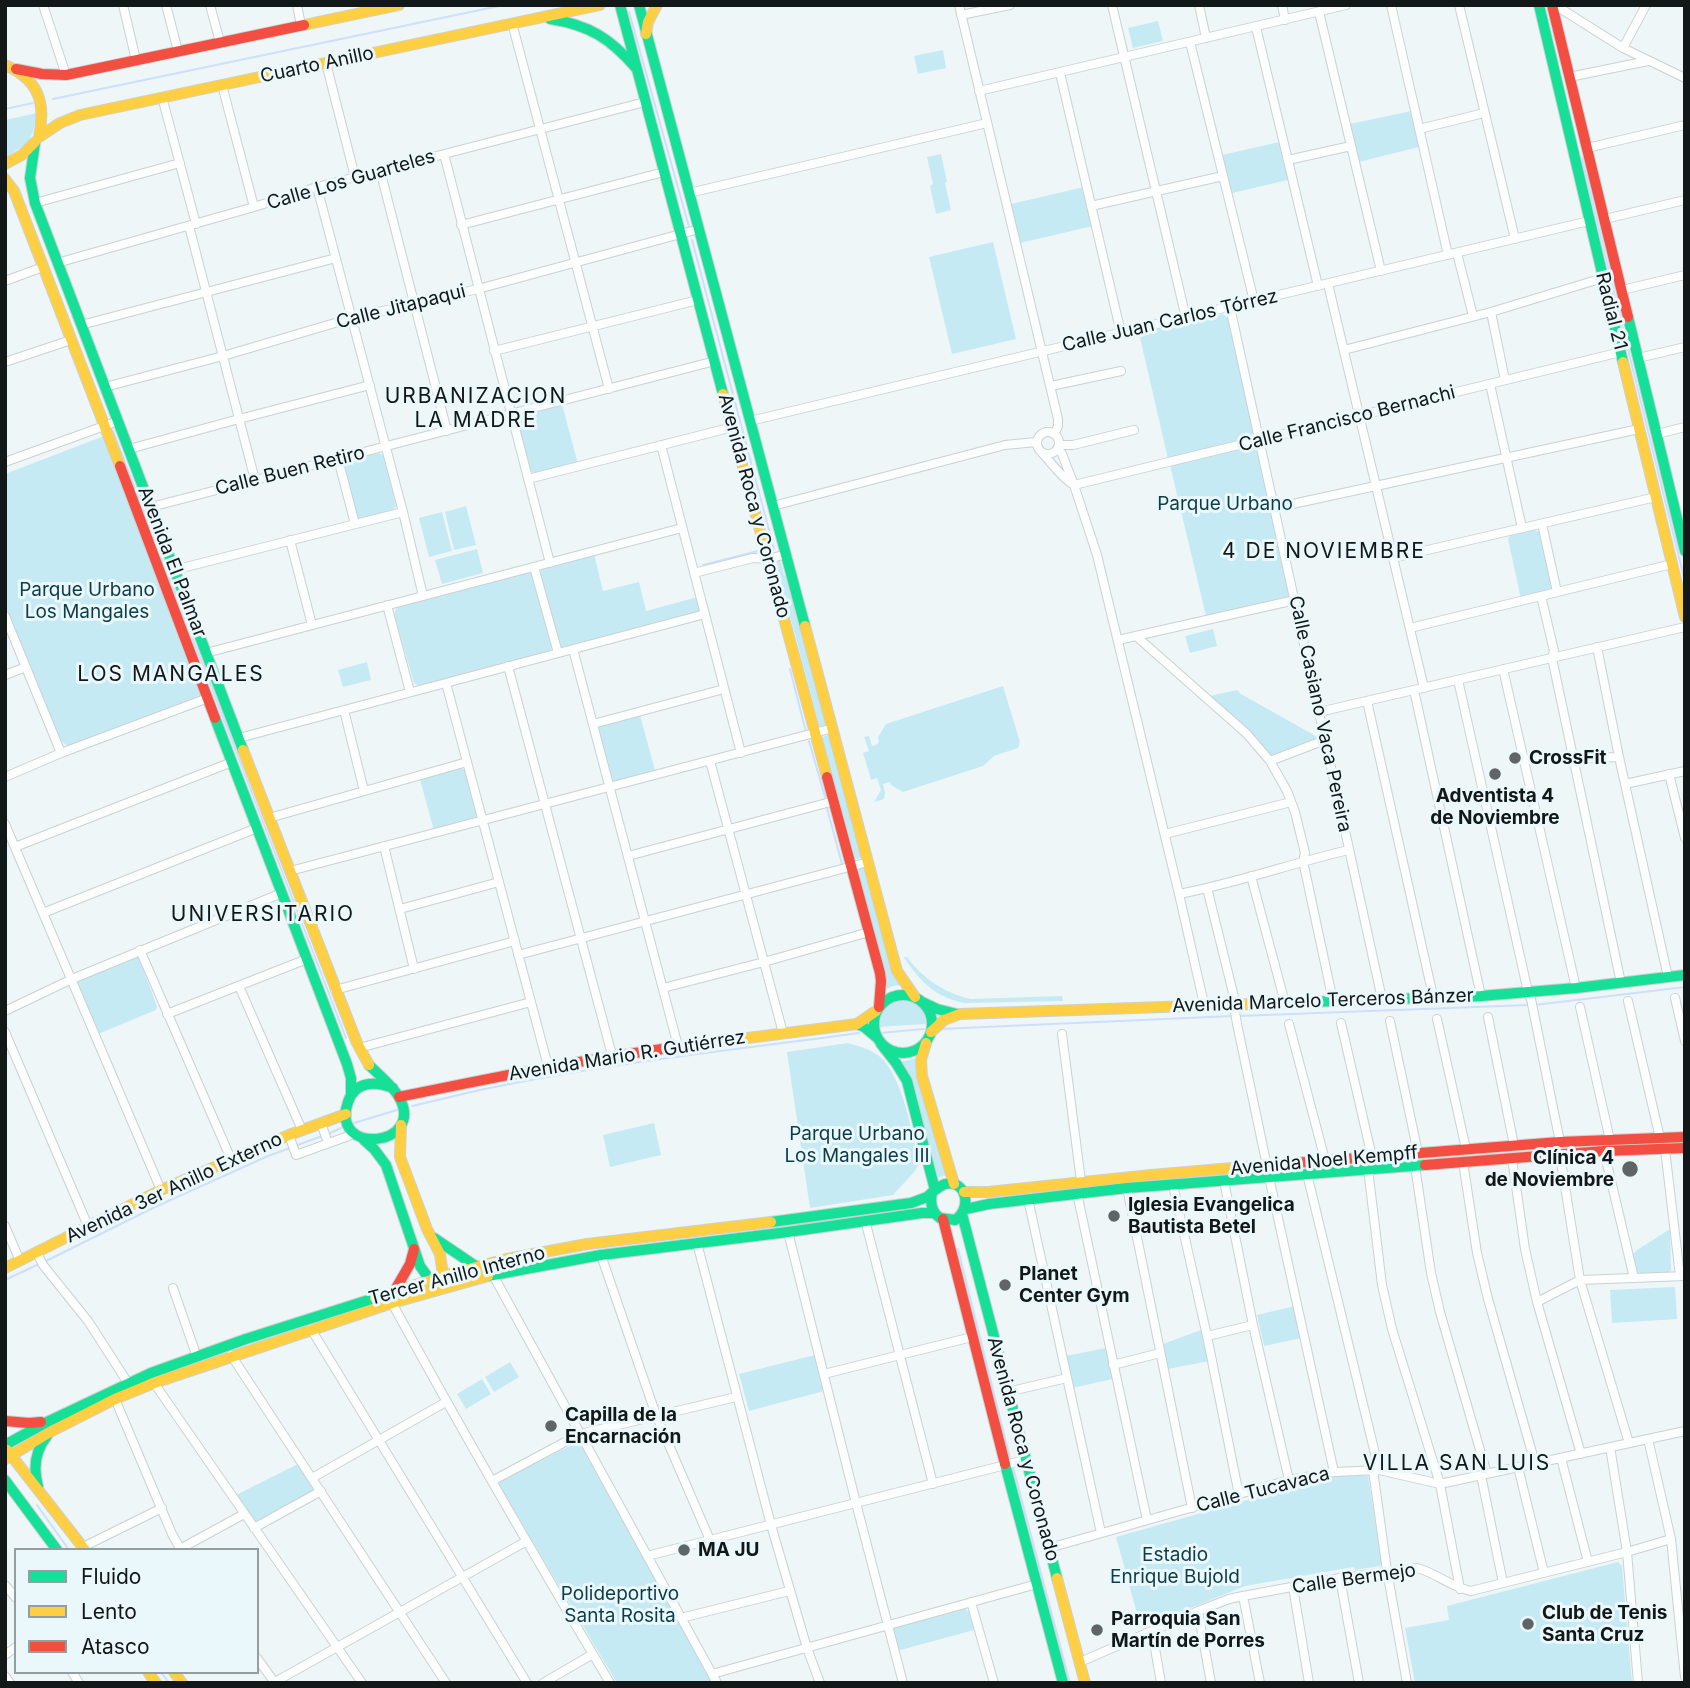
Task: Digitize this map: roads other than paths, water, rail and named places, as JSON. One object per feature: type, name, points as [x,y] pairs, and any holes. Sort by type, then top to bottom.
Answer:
[{"type":"main road","points":[[9,66],[42,74],[66,75],[399,5]]},
{"type":"main road","name":"Cuarto Anillo","points":[[5,164],[26,152],[37,139],[60,123],[79,115],[600,5]]},
{"type":"main road","name":"Avenida Roca y Coronado","points":[[620,5],[880,973],[878,1009]]},
{"type":"main road","name":"Avenida Roca y Coronado","points":[[639,5],[897,971],[919,1000]]},
{"type":"main road","points":[[646,34],[648,22],[657,5]]},
{"type":"main road","name":"Radial 21","points":[[1539,5],[1588,187],[1605,219],[1621,352],[1639,429],[1680,508],[1685,551]]},
{"type":"main road","name":"Radial 21","points":[[1557,6],[1569,77],[1587,148],[1589,221],[1611,278],[1622,290],[1657,434],[1656,497],[1684,612]]},
{"type":"main road","points":[[538,18],[566,21],[605,36],[636,68]]},
{"type":"main road","name":"Avenida El Palmar","points":[[9,66],[31,82],[42,111],[42,124],[30,178],[35,203],[151,507],[162,556],[208,698],[239,738],[290,871],[307,959],[347,1065],[351,1079],[351,1095]]},
{"type":"main road","name":"Avenida El Palmar","points":[[5,179],[14,191],[104,426],[162,556],[174,570],[206,653],[232,762],[282,893],[300,918],[335,990],[359,1048],[368,1063],[396,1092]]},
{"type":"main road","points":[[39,254],[46,249],[52,249]]},
{"type":"main road","name":"Avenida Marcelo Terceros Bánzer","points":[[929,1036],[938,1023],[960,1014],[1205,1004],[1235,1008],[1433,996],[1529,996],[1685,975]]},
{"type":"main road","points":[[899,995],[919,1000],[931,1016],[929,1036],[921,1060],[922,1076],[950,1174],[967,1203],[964,1212],[952,1220],[939,1216],[930,1204],[934,1192],[907,1081],[879,1041],[874,1028],[878,1009],[884,1001],[899,995]]},
{"type":"main road","name":"Avenida Marcelo Terceros Bánzer","points":[[919,1000],[937,1009],[960,1014]]},
{"type":"main road","name":"Avenida Mario R. Gutiérrez","points":[[396,1092],[612,1055],[857,1024],[878,1009]]},
{"type":"main road","points":[[857,1024],[894,1052],[910,1053],[923,1045],[929,1036]]},
{"type":"main road","points":[[365,1084],[383,1084],[396,1092],[403,1111],[400,1157],[429,1233],[439,1251],[444,1276],[441,1289],[429,1280],[418,1261],[386,1165],[374,1149],[350,1128],[346,1114],[351,1095],[365,1084]]},
{"type":"main road","name":"Avenida 3er Anillo Externo","points":[[5,1268],[20,1261],[40,1258],[88,1226],[231,1159],[302,1130],[324,1133],[346,1114]]},
{"type":"main road","points":[[358,1136],[370,1141],[389,1137],[397,1131],[401,1122]]},
{"type":"main road","points":[[1626,1139],[1638,1143],[1653,1143],[1665,1149],[1685,1139]]},
{"type":"main road","name":"Avenida Noel Kempff","points":[[964,1212],[1110,1185],[1112,1178],[1268,1171],[1325,1160],[1514,1145],[1685,1139]]},
{"type":"main road","points":[[1517,1157],[1554,1147],[1560,1142],[1569,1147],[1599,1151]]},
{"type":"main road","name":"Avenida Noel Kempff","points":[[959,1188],[988,1192],[1066,1183],[1080,1189],[1127,1188],[1227,1180],[1275,1170],[1305,1174],[1599,1151],[1685,1148]]},
{"type":"main road","points":[[1374,1156],[1406,1159],[1415,1166],[1427,1157],[1452,1154],[1462,1149]]},
{"type":"main road","points":[[386,1165],[390,1159],[400,1157]]},
{"type":"main road","points":[[1127,1188],[1130,1180],[1151,1175]]},
{"type":"main road","points":[[1028,1199],[1037,1192],[1066,1183]]},
{"type":"main road","points":[[934,1192],[944,1184],[959,1188]]},
{"type":"main road","name":"Tercer Anillo Interno","points":[[7,1452],[49,1426],[197,1357],[429,1280],[522,1256],[587,1244],[911,1202],[934,1192]]},
{"type":"main road","name":"Avenida Roca y Coronado","points":[[964,1212],[964,1226],[1007,1392],[1015,1463],[1037,1584],[1063,1683]]},
{"type":"main road","name":"Tercer Anillo Interno","points":[[153,1378],[392,1303],[494,1275],[572,1259],[728,1238],[922,1213],[939,1216]]},
{"type":"main road","points":[[788,1232],[787,1226],[790,1223],[821,1215]]},
{"type":"main road","name":"Avenida Roca y Coronado","points":[[939,1216],[972,1337],[1015,1463],[1049,1548],[1084,1683]]},
{"type":"main road","points":[[728,1238],[758,1233],[759,1223]]},
{"type":"main road","points":[[410,1234],[418,1237],[429,1233]]},
{"type":"main road","points":[[429,1233],[477,1267]]},
{"type":"main road","points":[[601,1255],[604,1249],[619,1240]]},
{"type":"main road","points":[[572,1259],[587,1252],[587,1244]]},
{"type":"main road","points":[[395,1290],[410,1265],[414,1247]]},
{"type":"main road","points":[[418,1261],[427,1248],[439,1251]]},
{"type":"main road","points":[[494,1275],[501,1267],[522,1256]]},
{"type":"main road","name":"Tercer Anillo Interno","points":[[49,1426],[115,1399],[131,1387]]},
{"type":"main road","points":[[5,1422],[49,1426],[37,1453],[35,1466],[41,1492]]},
{"type":"main road","points":[[7,1452],[83,1548]]},
{"type":"main road","points":[[5,1480],[56,1548]]},
{"type":"main road","points":[[5,1491],[20,1500]]},
{"type":"main road","points":[[171,1675],[182,1683]]},
{"type":"street","points":[[43,5],[66,75]]},
{"type":"street","points":[[123,5],[136,60]]},
{"type":"street","points":[[166,5],[178,51]]},
{"type":"street","points":[[210,5],[220,42]]},
{"type":"street","points":[[297,5],[301,25]]},
{"type":"street","points":[[959,5],[1051,386],[1058,419],[1055,433]]},
{"type":"street","points":[[961,15],[1010,5]]},
{"type":"street","points":[[1112,5],[1186,317]]},
{"type":"street","points":[[1199,5],[1206,38]]},
{"type":"street","points":[[1282,5],[1285,20]]},
{"type":"street","points":[[979,92],[1346,5]]},
{"type":"street","points":[[1391,5],[1419,129],[1473,316]]},
{"type":"street","points":[[1459,5],[1516,239]]},
{"type":"street","points":[[1623,48],[1646,5]]},
{"type":"street","points":[[1557,6],[1623,48],[1685,78]]},
{"type":"street","points":[[1319,12],[1381,271]]},
{"type":"street","points":[[512,23],[609,389]]},
{"type":"street","points":[[1256,26],[1318,286]]},
{"type":"street","points":[[1190,42],[1254,301]]},
{"type":"street","points":[[1569,77],[1648,61]]},
{"type":"street","points":[[326,63],[355,177]]},
{"type":"street","points":[[1060,73],[1121,333]]},
{"type":"street","points":[[222,85],[254,207]]},
{"type":"street","points":[[162,97],[180,163],[206,292],[255,480]]},
{"type":"street","name":"Calle Los Guarteles","points":[[57,263],[317,187],[645,102]]},
{"type":"street","points":[[1419,129],[1484,113]]},
{"type":"street","points":[[690,194],[987,123]]},
{"type":"street","points":[[1587,148],[1685,125]]},
{"type":"street","points":[[1288,160],[1351,146]]},
{"type":"street","points":[[444,154],[550,563]]},
{"type":"street","points":[[35,203],[180,163]]},
{"type":"street","points":[[380,170],[447,430]]},
{"type":"street","points":[[461,225],[664,172]]},
{"type":"street","points":[[1091,206],[1223,176]]},
{"type":"street","points":[[317,187],[423,596]]},
{"type":"street","points":[[1605,219],[1685,200]]},
{"type":"street","name":"Calle Juan Carlos Tórrez","points":[[750,421],[1589,221]]},
{"type":"street","name":"Calle Jitapaqui","points":[[105,387],[352,318],[478,289],[699,229]]},
{"type":"street","points":[[81,325],[336,258]]},
{"type":"street","points":[[5,281],[43,267]]},
{"type":"street","points":[[1622,290],[1685,275]]},
{"type":"street","points":[[1344,350],[1611,278]]},
{"type":"street","points":[[1328,284],[1424,688]]},
{"type":"street","points":[[494,351],[698,300]]},
{"type":"street","name":"Calle Casiano Vaca Pereira","points":[[1230,307],[1382,999]]},
{"type":"street","points":[[1491,312],[1505,380]]},
{"type":"street","points":[[5,362],[71,340]]},
{"type":"street","points":[[1638,358],[1685,346]]},
{"type":"street","name":"Calle Francisco Bernachi","points":[[1074,485],[1621,352]]},
{"type":"street","name":"Calle Buen Retiro","points":[[151,507],[715,361]]},
{"type":"street","points":[[1051,386],[1121,372]]},
{"type":"street","points":[[1490,384],[1522,528]]},
{"type":"street","points":[[128,449],[370,385]]},
{"type":"street","points":[[5,462],[118,421]]},
{"type":"street","points":[[528,480],[733,427]]},
{"type":"street","points":[[1657,434],[1685,427]]},
{"type":"street","points":[[1275,509],[1639,429]]},
{"type":"street","points":[[1058,447],[1134,430]]},
{"type":"street","points":[[1042,453],[1052,453],[1058,447],[1059,440],[1055,433],[1050,431],[1040,435],[1036,442],[1038,449],[1064,480],[1074,485]]},
{"type":"street","points":[[773,506],[1005,445],[1036,442]]},
{"type":"street","points":[[661,446],[741,753]]},
{"type":"street","points":[[1058,447],[1074,485],[1097,555],[1205,1004]]},
{"type":"street","points":[[338,459],[355,524]]},
{"type":"street","points":[[1393,558],[1656,497]]},
{"type":"street","points":[[174,570],[403,512]]},
{"type":"street","points":[[1542,524],[1557,592]]},
{"type":"street","points":[[206,653],[682,528]]},
{"type":"street","points":[[290,541],[312,625]]},
{"type":"street","points":[[694,573],[753,558],[769,559],[786,554]]},
{"type":"street","points":[[1410,628],[1672,564]]},
{"type":"street","points":[[534,567],[558,653]]},
{"type":"street","points":[[1541,596],[1621,983]]},
{"type":"street","points":[[1118,640],[1294,600]]},
{"type":"street","points":[[387,605],[410,692]]},
{"type":"street","points":[[239,738],[705,614]]},
{"type":"street","points":[[5,616],[61,753]]},
{"type":"street","points":[[1319,712],[1685,627]]},
{"type":"street","points":[[1136,636],[1247,734],[1279,776],[1291,802],[1306,853],[1303,861],[1333,1001]]},
{"type":"street","points":[[1597,647],[1668,977]]},
{"type":"street","points":[[573,649],[678,1046]]},
{"type":"street","points":[[508,666],[612,1055]]},
{"type":"street","points":[[5,675],[26,667]]},
{"type":"street","points":[[1503,669],[1576,988]]},
{"type":"street","points":[[1458,680],[1560,1142]]},
{"type":"street","points":[[446,683],[548,1066]]},
{"type":"street","points":[[593,724],[724,689]]},
{"type":"street","points":[[1414,690],[1481,996]]},
{"type":"street","points":[[5,777],[208,698]]},
{"type":"street","points":[[1367,701],[1433,996]]},
{"type":"street","points":[[344,710],[364,791]]},
{"type":"street","points":[[290,871],[833,728]]},
{"type":"street","points":[[1270,761],[1325,740]]},
{"type":"street","points":[[1523,760],[1619,757]]},
{"type":"street","points":[[710,761],[783,1033]]},
{"type":"street","points":[[15,847],[232,762]]},
{"type":"street","points":[[270,818],[467,762]]},
{"type":"street","points":[[1625,784],[1685,771]]},
{"type":"street","points":[[1669,774],[1685,838]]},
{"type":"street","points":[[628,856],[834,801]]},
{"type":"street","points":[[1165,834],[1291,802]]},
{"type":"street","points":[[5,824],[162,1190]]},
{"type":"street","points":[[43,913],[257,828]]},
{"type":"street","points":[[384,846],[414,969]]},
{"type":"street","points":[[1179,894],[1349,850]]},
{"type":"street","points":[[518,955],[869,862]]},
{"type":"street","points":[[1251,876],[1285,1003]]},
{"type":"street","points":[[400,909],[499,882]]},
{"type":"street","points":[[1207,888],[1334,1472]]},
{"type":"street","points":[[5,1011],[140,950],[282,893]]},
{"type":"street","points":[[663,988],[869,932]]},
{"type":"street","points":[[335,990],[515,942]]},
{"type":"street","points":[[140,950],[231,1159]]},
{"type":"street","points":[[167,1014],[307,959]]},
{"type":"street","points":[[239,986],[302,1130]]},
{"type":"street","points":[[1675,998],[1685,1041]]},
{"type":"street","points":[[1628,1001],[1660,1138]]},
{"type":"street","points":[[359,1048],[531,1002]]},
{"type":"street","points":[[1580,1007],[1610,1140]]},
{"type":"street","points":[[1488,1017],[1514,1145]]},
{"type":"street","points":[[1437,1019],[1462,1149]]},
{"type":"street","points":[[1390,1021],[1418,1153]]},
{"type":"street","points":[[1341,1023],[1374,1156]]},
{"type":"street","points":[[1289,1024],[1325,1160]]},
{"type":"street","points":[[5,1032],[88,1226]]},
{"type":"street","points":[[1062,1034],[1080,1189],[1113,1365],[1147,1520]]},
{"type":"street","name":"Avenida 3er Anillo Externo","points":[[290,1137],[295,1152],[324,1133],[358,1136]]},
{"type":"street","points":[[1537,1302],[1580,1280],[1682,1276],[1665,1149]]},
{"type":"street","points":[[1599,1151],[1634,1278]]},
{"type":"street","points":[[1560,1154],[1580,1280],[1629,1443]]},
{"type":"street","points":[[1517,1157],[1525,1249],[1537,1302],[1581,1454]]},
{"type":"street","points":[[1463,1162],[1477,1253],[1535,1464]]},
{"type":"street","points":[[1415,1166],[1431,1273],[1484,1474],[1503,1583]]},
{"type":"street","points":[[1368,1169],[1382,1285],[1392,1329],[1440,1484],[1461,1589],[1471,1591],[1671,1539]]},
{"type":"street","points":[[1305,1174],[1376,1470],[1387,1571],[1407,1683]]},
{"type":"street","points":[[1227,1180],[1253,1325],[1289,1480]]},
{"type":"street","points":[[1173,1185],[1239,1495]]},
{"type":"street","points":[[1127,1188],[1192,1508]]},
{"type":"street","points":[[1028,1199],[1101,1533]]},
{"type":"street","points":[[865,1220],[933,1484]]},
{"type":"street","points":[[5,1226],[20,1261]]},
{"type":"street","points":[[788,1232],[903,1683]]},
{"type":"street","points":[[697,1243],[789,1591],[820,1683]]},
{"type":"street","points":[[601,1255],[656,1415],[710,1540]]},
{"type":"street","points":[[40,1258],[88,1321],[131,1387]]},
{"type":"street","points":[[494,1275],[717,1683]]},
{"type":"street","points":[[173,1288],[197,1357]]},
{"type":"street","points":[[392,1303],[525,1542],[610,1683]]},
{"type":"street","points":[[1207,1336],[1253,1325]]},
{"type":"street","points":[[311,1329],[527,1683]]},
{"type":"street","points":[[824,1374],[972,1337]]},
{"type":"street","points":[[232,1355],[236,1345],[246,1339]]},
{"type":"street","points":[[212,1351],[232,1355],[446,1683]]},
{"type":"street","points":[[1113,1365],[1160,1353]]},
{"type":"street","points":[[1007,1392],[1066,1377]]},
{"type":"street","points":[[153,1378],[362,1683]]},
{"type":"street","points":[[492,1481],[580,1434],[736,1397]]},
{"type":"street","points":[[115,1399],[180,1548]]},
{"type":"street","points":[[312,1478],[446,1402]]},
{"type":"street","name":"Calle Tucavaca","points":[[1049,1548],[1289,1480],[1334,1472],[1376,1470],[1440,1484],[1685,1431]]},
{"type":"street","points":[[1648,1439],[1671,1539],[1685,1677]]},
{"type":"street","points":[[1611,1447],[1627,1552],[1638,1683]]},
{"type":"street","points":[[1561,1458],[1588,1562]]},
{"type":"street","points":[[648,1556],[1015,1463]]},
{"type":"street","points":[[1518,1467],[1544,1573]]},
{"type":"street","points":[[254,1528],[321,1491]]},
{"type":"street","points":[[86,1548],[162,1508]]},
{"type":"street","points":[[184,1548],[244,1514]]},
{"type":"street","points":[[259,1661],[274,1683],[525,1542]]},
{"type":"street","name":"Calle Bermejo","points":[[1080,1662],[1198,1611],[1243,1596],[1340,1578],[1417,1568],[1461,1589]]},
{"type":"street","points":[[1340,1578],[1359,1683]]},
{"type":"street","points":[[712,1674],[1037,1584]]},
{"type":"street","points":[[1293,1587],[1309,1683]]},
{"type":"street","points":[[681,1618],[789,1591]]},
{"type":"street","points":[[1243,1596],[1259,1683]]},
{"type":"street","points":[[971,1602],[994,1683]]},
{"type":"street","points":[[1198,1611],[1212,1683]]},
{"type":"street","points":[[1152,1631],[1161,1683]]},
{"type":"street","points":[[543,1683],[593,1654]]},
{"type":"street","points":[[5,1676],[10,1683]]},
{"type":"waterway","points":[[53,99],[504,5]]},
{"type":"waterway","points":[[629,12],[689,227]]},
{"type":"waterway","points":[[5,109],[33,103]]},
{"type":"waterway","points":[[1582,158],[1610,275]]},
{"type":"waterway","points":[[692,240],[774,549]]},
{"type":"waterway","points":[[1611,280],[1685,582]]},
{"type":"waterway","points":[[113,431],[346,1038]]},
{"type":"waterway","points":[[703,565],[758,551]]},
{"type":"waterway","points":[[790,669],[806,732]]},
{"type":"waterway","points":[[809,741],[825,797]]},
{"type":"waterway","points":[[827,808],[842,864]]},
{"type":"waterway","points":[[1535,1005],[1685,987]]},
{"type":"waterway","points":[[1238,1016],[1529,1005]]},
{"type":"waterway","points":[[940,1029],[1232,1016]]},
{"type":"waterway","points":[[880,1033],[924,1029]]},
{"type":"waterway","points":[[412,1106],[578,1072],[859,1033]]},
{"type":"waterway","points":[[354,1123],[397,1110]]},
{"type":"waterway","points":[[328,1134],[341,1128]]},
{"type":"waterway","points":[[295,1146],[322,1136]]},
{"type":"waterway","points":[[44,1262],[155,1207],[290,1148]]},
{"type":"waterway","points":[[958,1249],[1011,1462]]},
{"type":"waterway","points":[[5,1280],[39,1264]]},
{"type":"waterway","points":[[1013,1467],[1070,1683]]},
{"type":"waterway","points":[[37,1505],[68,1548]]},
{"type":"waterway","points":[[162,1674],[169,1683]]},
{"type":"place","name":"CrossFit","points":[[1515,758]]},
{"type":"place","name":"Adventista 4 de Noviembre","points":[[1495,774]]},
{"type":"place","name":"Clínica 4 de Noviembre","points":[[1630,1169]]},
{"type":"place","name":"Iglesia Evangelica Bautista Betel","points":[[1114,1216]]},
{"type":"place","name":"Planet Center Gym","points":[[1005,1285]]},
{"type":"place","name":"Capilla de la Encarnación","points":[[551,1426]]},
{"type":"place","name":"MA JU","points":[[684,1550]]},
{"type":"place","name":"Club de Tenis Santa Cruz","points":[[1528,1624]]},
{"type":"place","name":"Parroquia San Martín de Porres","points":[[1097,1630]]},
{"type":"district","name":"URBANIZACION LA MADRE","points":[[476,409]]},
{"type":"district","name":"4 DE NOVIEMBRE","points":[[1324,552]]},
{"type":"district","name":"LOS MANGALES","points":[[171,675]]},
{"type":"district","name":"UNIVERSITARIO","points":[[263,915]]},
{"type":"district","name":"VILLA SAN LUIS","points":[[1457,1464]]},
{"type":"park label","name":"Parque Urbano","points":[[1225,504]]},
{"type":"park label","name":"Parque Urbano Los Mangales","points":[[87,601]]},
{"type":"park label","name":"Parque Urbano Los Mangales III","points":[[857,1145]]},
{"type":"park label","name":"Estadio Enrique Bujold","points":[[1175,1566]]},
{"type":"park label","name":"Polideportivo Santa Rosita","points":[[620,1605]]}]
